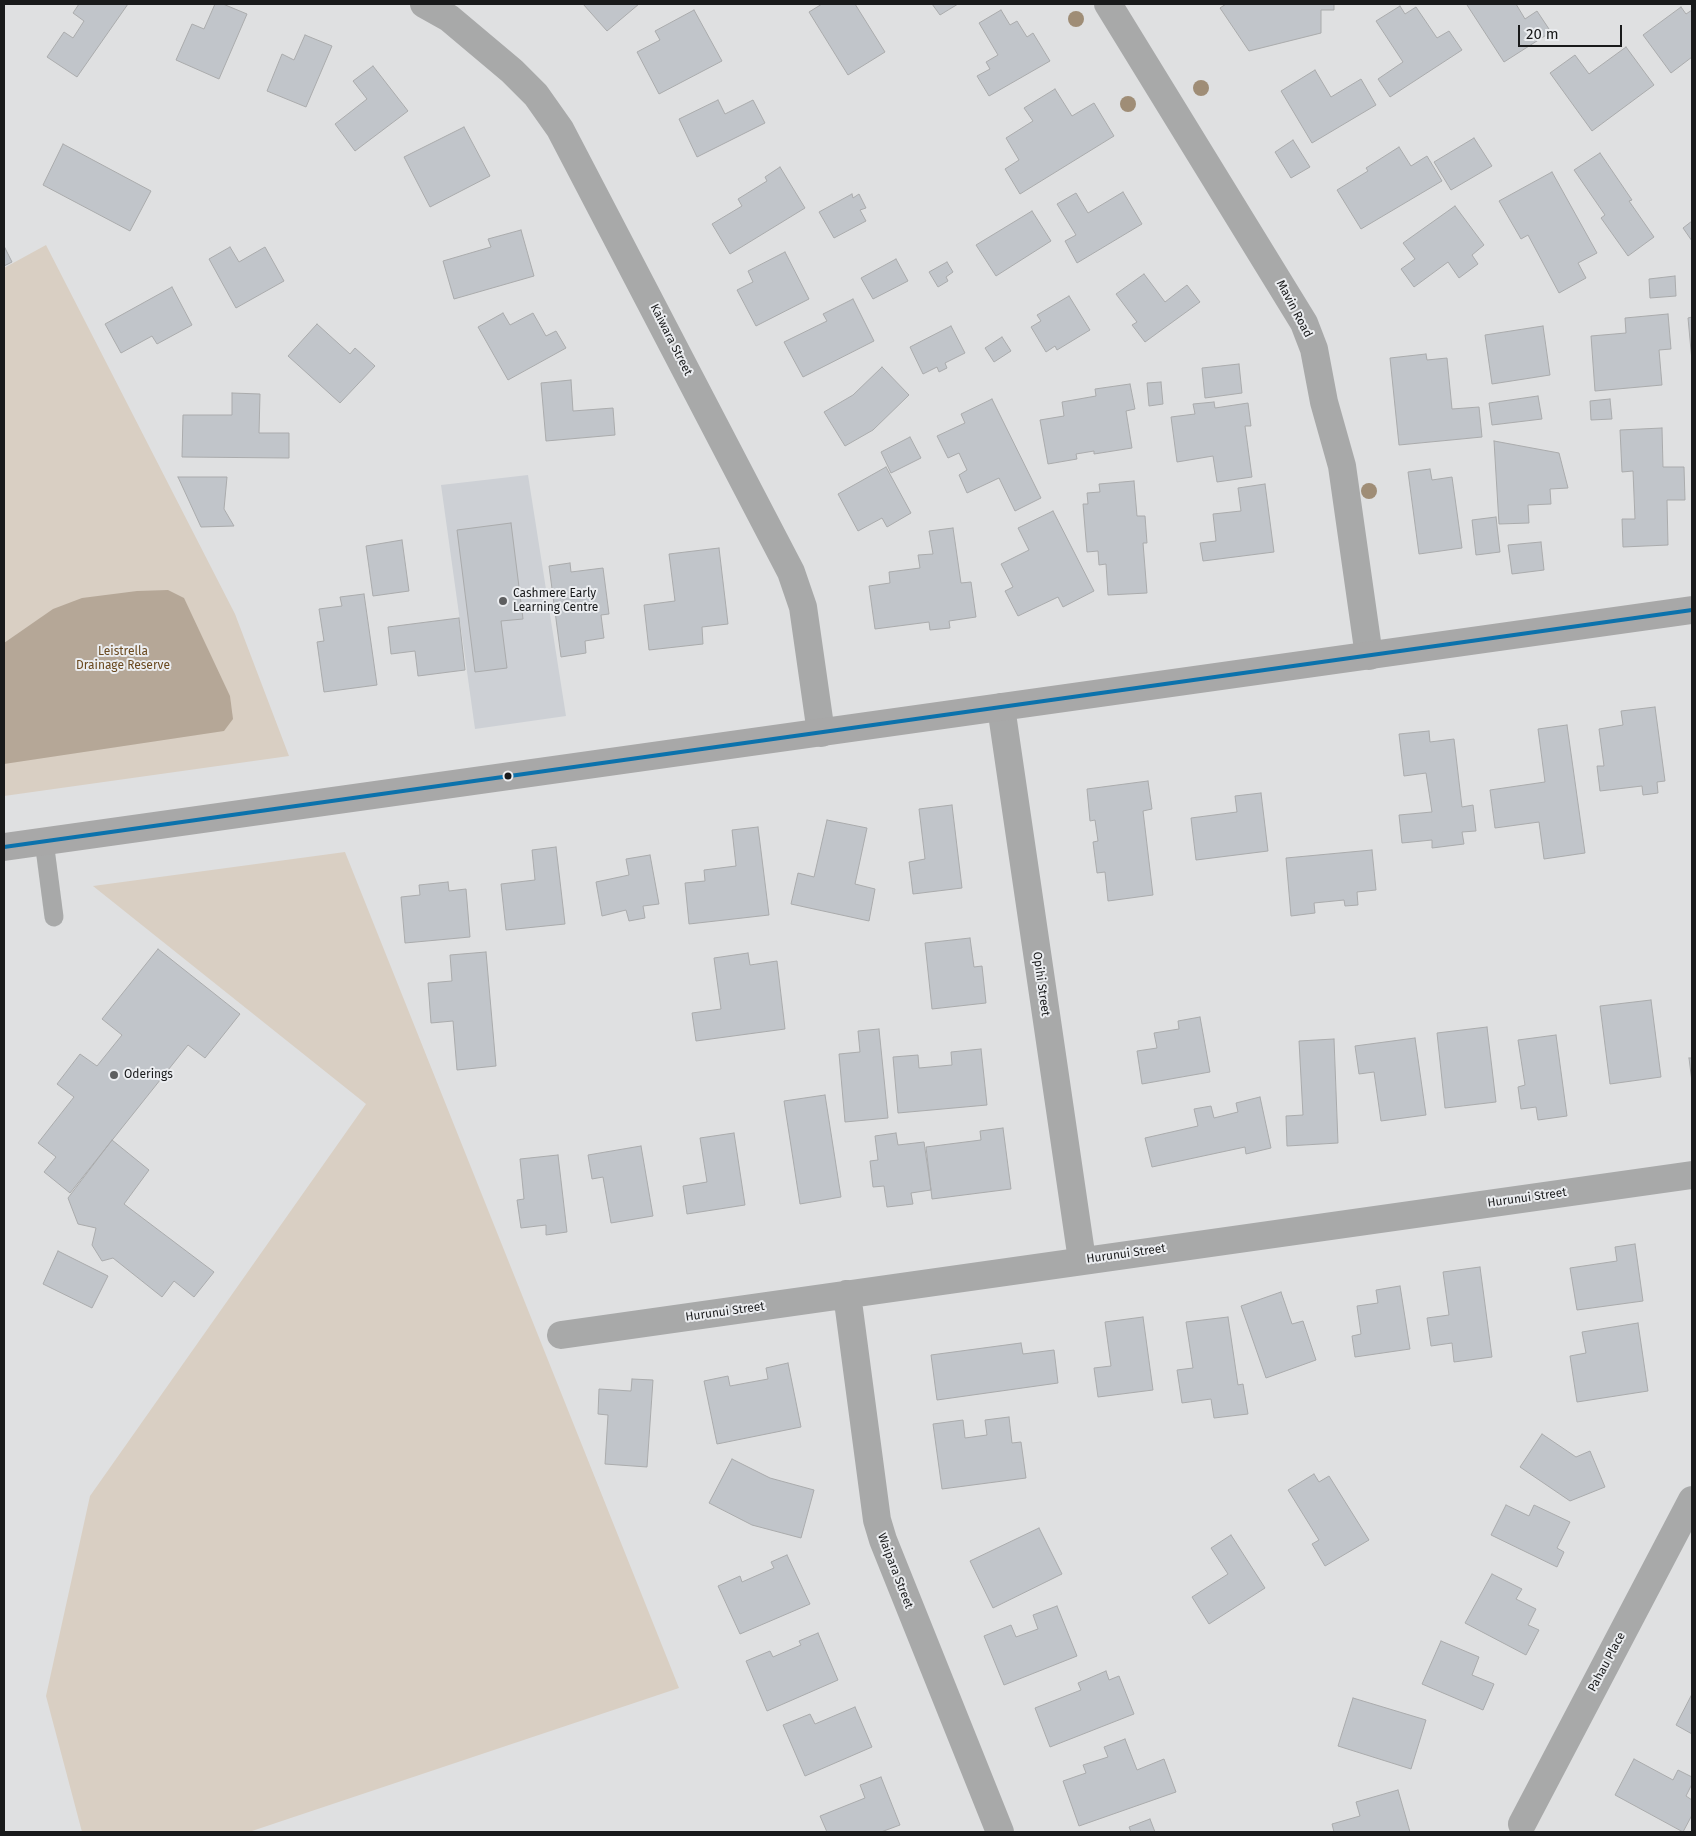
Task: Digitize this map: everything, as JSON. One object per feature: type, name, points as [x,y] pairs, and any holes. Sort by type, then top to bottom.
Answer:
[{"type":"main road","points":[[4,847],[1692,610]]},
{"type":"street","name":"Kaiwara Street","points":[[424,4],[449,18],[512,71],[536,95],[560,129],[791,572],[803,608],[821,733]]},
{"type":"street","name":"Mavin Road","points":[[1108,4],[1304,324],[1314,349],[1324,402],[1342,466],[1368,656]]},
{"type":"street","name":"Opihi Street","points":[[1002,707],[1082,1260]]},
{"type":"street","name":"Hurunui Street","points":[[561,1335],[1692,1175]]},
{"type":"street","name":"Waipara Street","points":[[847,1294],[877,1520],[883,1540],[1000,1832]]},
{"type":"street","name":"Pahau Place","points":[[1522,1824],[1692,1500]]},
{"type":"lane","points":[[44,841],[54,917]]},
{"type":"shaded area","name":"Cashmere Early Learning Centre","points":[[528,475],[566,716],[475,729],[441,485]]},
{"type":"shaded area","points":[[168,590],[184,598],[230,696],[233,719],[224,731],[4,764],[4,643],[53,609],[82,598],[137,591]]},
{"type":"green space","name":"Leistrella Drainage Reserve","points":[[46,245],[235,614],[289,756],[4,796],[4,268]]},
{"type":"green space","points":[[345,852],[679,1688],[249,1832],[82,1832],[46,1696],[90,1496],[366,1104],[93,886]]},
{"type":"building","points":[[79,4],[128,4],[77,77],[47,57],[64,32],[73,38],[84,21],[73,13]]},
{"type":"building","points":[[215,4],[223,4],[247,14],[219,79],[176,60],[192,24],[204,29]]},
{"type":"building","points":[[583,4],[639,4],[607,31]]},
{"type":"building","points":[[822,4],[855,4],[885,52],[848,75],[809,12]]},
{"type":"building","points":[[932,4],[958,4],[940,15]]},
{"type":"building","points":[[1226,4],[1334,4],[1334,10],[1321,10],[1321,33],[1249,51],[1220,8]]},
{"type":"building","points":[[1468,4],[1516,4],[1525,19],[1537,11],[1551,32],[1504,62]]},
{"type":"building","points":[[1400,6],[1405,14],[1416,7],[1437,38],[1449,31],[1462,50],[1390,97],[1378,79],[1403,62],[1376,21]]},
{"type":"building","points":[[1681,7],[1686,14],[1692,10],[1692,57],[1671,73],[1643,35]]},
{"type":"building","points":[[694,10],[722,61],[659,94],[637,52],[660,40],[655,31]]},
{"type":"building","points":[[1001,10],[1010,25],[1017,21],[1027,37],[1033,33],[1050,61],[989,96],[977,76],[990,69],[986,62],[998,55],[979,23]]},
{"type":"building","points":[[305,35],[332,46],[306,107],[267,91],[282,54],[294,60]]},
{"type":"building","points":[[1626,47],[1654,85],[1592,131],[1550,73],[1575,55],[1589,74]]},
{"type":"building","points":[[373,66],[408,111],[355,151],[335,124],[367,99],[353,81]]},
{"type":"building","points":[[1315,70],[1331,97],[1361,79],[1376,105],[1312,143],[1281,91]]},
{"type":"building","points":[[1055,89],[1072,116],[1094,103],[1114,136],[1020,194],[1005,169],[1019,160],[1006,138],[1033,121],[1024,108]]},
{"type":"building","points":[[718,100],[725,114],[753,100],[765,123],[697,157],[679,119]]},
{"type":"building","points":[[464,127],[490,176],[430,207],[404,157]]},
{"type":"building","points":[[1474,138],[1492,166],[1451,190],[1434,162]]},
{"type":"building","points":[[1293,140],[1310,167],[1291,178],[1275,152]]},
{"type":"building","points":[[63,144],[151,191],[130,231],[43,185]]},
{"type":"building","points":[[1399,147],[1411,166],[1427,156],[1442,181],[1361,229],[1337,190],[1368,171],[1366,168]]},
{"type":"building","points":[[1600,153],[1632,200],[1629,201],[1654,237],[1628,256],[1601,218],[1605,215],[1574,170]]},
{"type":"building","points":[[780,167],[805,208],[730,254],[712,224],[742,206],[738,199],[767,181],[765,177]]},
{"type":"building","points":[[1552,172],[1597,253],[1578,263],[1586,278],[1559,293],[1528,235],[1521,239],[1499,201]]},
{"type":"building","points":[[1123,192],[1142,224],[1077,263],[1065,241],[1076,235],[1057,204],[1076,193],[1088,213]]},
{"type":"building","points":[[852,194],[853,198],[859,194],[866,208],[860,210],[866,221],[834,238],[819,212]]},
{"type":"building","points":[[1455,206],[1484,245],[1472,255],[1478,264],[1459,278],[1448,262],[1414,287],[1401,269],[1415,259],[1403,243]]},
{"type":"building","points":[[1032,211],[1051,241],[996,276],[976,245]]},
{"type":"building","points":[[1692,221],[1692,241],[1683,228]]},
{"type":"building","points":[[521,230],[534,276],[454,299],[443,261],[491,247],[488,239]]},
{"type":"building","points":[[4,246],[12,262],[4,266]]},
{"type":"building","points":[[230,247],[239,262],[265,247],[284,281],[236,308],[209,259]]},
{"type":"building","points":[[785,252],[809,299],[756,326],[737,290],[753,282],[748,271]]},
{"type":"building","points":[[896,259],[908,281],[873,299],[861,278]]},
{"type":"building","points":[[947,262],[953,272],[946,277],[948,281],[938,287],[929,272]]},
{"type":"building","points":[[1144,274],[1165,302],[1187,285],[1200,302],[1145,342],[1132,325],[1137,322],[1116,294]]},
{"type":"building","points":[[1675,276],[1676,296],[1650,298],[1649,279]]},
{"type":"building","points":[[172,287],[192,325],[157,344],[152,336],[121,353],[105,324]]},
{"type":"building","points":[[1069,296],[1090,330],[1057,350],[1055,346],[1046,352],[1031,327],[1041,321],[1037,315]]},
{"type":"building","points":[[853,299],[874,341],[803,377],[784,342],[827,321],[823,314]]},
{"type":"building","points":[[503,313],[510,325],[533,313],[546,336],[556,331],[566,348],[508,380],[478,327]]},
{"type":"building","points":[[1668,314],[1671,349],[1659,350],[1662,385],[1595,391],[1591,336],[1626,333],[1625,318]]},
{"type":"building","points":[[1692,317],[1692,361],[1688,318]]},
{"type":"building","points":[[317,324],[350,354],[355,348],[375,366],[340,403],[288,356]]},
{"type":"building","points":[[951,326],[965,353],[945,363],[947,368],[939,372],[937,367],[923,374],[910,347]]},
{"type":"building","points":[[1543,326],[1550,375],[1492,384],[1485,335]]},
{"type":"building","points":[[1002,337],[1011,351],[994,362],[985,348]]},
{"type":"building","points":[[1426,354],[1427,360],[1447,358],[1452,409],[1479,407],[1482,437],[1399,445],[1390,358]]},
{"type":"building","points":[[1239,364],[1242,393],[1205,398],[1202,368]]},
{"type":"building","points":[[882,367],[909,395],[873,430],[845,446],[824,412],[853,395]]},
{"type":"building","points":[[571,380],[573,411],[613,408],[615,435],[546,441],[541,383]]},
{"type":"building","points":[[1161,382],[1163,404],[1149,406],[1147,383]]},
{"type":"building","points":[[1130,384],[1135,409],[1126,411],[1132,448],[1094,454],[1094,451],[1076,454],[1077,459],[1048,464],[1040,420],[1064,416],[1062,402],[1096,396],[1095,389]]},
{"type":"building","points":[[232,393],[260,394],[259,433],[289,433],[289,458],[182,457],[183,415],[232,415]]},
{"type":"building","points":[[1538,396],[1542,419],[1492,425],[1489,403]]},
{"type":"building","points":[[992,399],[1041,498],[1015,511],[999,478],[967,493],[959,475],[967,470],[959,453],[948,458],[937,436],[965,423],[961,414]]},
{"type":"building","points":[[1610,399],[1612,419],[1591,420],[1590,401]]},
{"type":"building","points":[[1214,402],[1215,408],[1248,403],[1251,426],[1245,426],[1252,477],[1217,482],[1213,456],[1177,462],[1171,417],[1195,414],[1193,404]]},
{"type":"building","points":[[1662,428],[1663,467],[1684,467],[1685,500],[1667,500],[1668,545],[1623,547],[1622,519],[1635,519],[1633,471],[1622,472],[1620,430]]},
{"type":"building","points":[[910,437],[921,458],[891,473],[881,452]]},
{"type":"building","points":[[1494,441],[1559,453],[1568,488],[1550,489],[1551,504],[1528,505],[1529,523],[1499,524]]},
{"type":"building","points":[[886,467],[911,513],[887,527],[882,518],[858,531],[838,494]]},
{"type":"building","points":[[1430,469],[1432,480],[1452,477],[1462,548],[1419,554],[1408,472]]},
{"type":"building","points":[[178,477],[227,477],[224,509],[234,526],[201,527]]},
{"type":"building","points":[[1134,481],[1137,516],[1145,516],[1147,543],[1143,543],[1147,593],[1108,595],[1106,564],[1099,565],[1098,551],[1087,552],[1083,504],[1088,504],[1087,493],[1100,492],[1099,484]]},
{"type":"building","points":[[1265,484],[1274,552],[1203,561],[1200,543],[1216,541],[1213,514],[1241,511],[1238,488]]},
{"type":"building","points":[[1053,511],[1094,591],[1063,607],[1058,597],[1018,616],[1005,591],[1013,587],[1001,564],[1029,550],[1018,528]]},
{"type":"building","points":[[1496,517],[1500,552],[1476,555],[1472,520]]},
{"type":"building","points":[[511,523],[523,619],[501,621],[507,668],[475,672],[457,530]]},
{"type":"building","points":[[953,528],[961,583],[971,582],[976,617],[949,621],[950,628],[930,630],[929,622],[875,629],[869,586],[890,583],[889,572],[920,568],[918,555],[933,554],[929,531]]},
{"type":"building","points":[[402,540],[409,591],[373,596],[366,546]]},
{"type":"building","points":[[1541,542],[1544,570],[1512,574],[1508,545]]},
{"type":"building","points":[[719,548],[728,624],[702,627],[703,644],[649,650],[644,605],[675,601],[669,554]]},
{"type":"building","points":[[570,563],[571,572],[603,568],[609,614],[601,615],[604,638],[585,641],[586,653],[561,657],[549,566]]},
{"type":"building","points":[[364,594],[377,685],[324,692],[317,642],[324,641],[319,609],[342,606],[340,597]]},
{"type":"building","points":[[459,618],[465,670],[418,676],[415,651],[391,654],[388,627]]},
{"type":"building","points":[[1655,707],[1665,781],[1657,782],[1658,793],[1643,795],[1642,786],[1600,791],[1597,766],[1604,766],[1599,729],[1623,725],[1621,711]]},
{"type":"building","points":[[1567,725],[1585,853],[1544,859],[1539,822],[1495,828],[1490,790],[1545,782],[1538,729]]},
{"type":"building","points":[[1429,731],[1430,742],[1454,739],[1462,807],[1473,805],[1476,831],[1462,832],[1464,844],[1432,848],[1432,840],[1402,843],[1399,815],[1432,812],[1426,773],[1404,776],[1399,734]]},
{"type":"building","points":[[1148,781],[1152,809],[1143,811],[1153,895],[1108,901],[1105,872],[1097,873],[1093,842],[1098,841],[1095,820],[1090,821],[1087,789]]},
{"type":"building","points":[[1261,793],[1268,851],[1196,860],[1191,818],[1237,812],[1235,796]]},
{"type":"building","points":[[952,805],[962,888],[913,894],[909,862],[925,859],[919,809]]},
{"type":"building","points":[[827,820],[867,828],[855,884],[875,889],[869,921],[791,904],[798,873],[814,877]]},
{"type":"building","points":[[758,827],[769,915],[689,924],[685,883],[705,881],[704,870],[736,866],[732,830]]},
{"type":"building","points":[[556,847],[565,924],[506,930],[501,884],[535,880],[532,850]]},
{"type":"building","points":[[1372,850],[1376,890],[1357,892],[1358,905],[1345,906],[1344,900],[1314,903],[1315,913],[1291,916],[1286,858]]},
{"type":"building","points":[[650,855],[659,904],[643,906],[645,918],[629,921],[626,910],[602,916],[596,882],[629,875],[626,859]]},
{"type":"building","points":[[448,882],[449,891],[466,889],[470,937],[405,943],[401,897],[420,895],[419,885]]},
{"type":"building","points":[[970,938],[974,967],[982,966],[986,1003],[932,1009],[925,943]]},
{"type":"building","name":"Oderings","points":[[158,949],[240,1014],[205,1058],[188,1045],[70,1193],[44,1172],[56,1157],[38,1143],[74,1097],[57,1084],[80,1054],[97,1066],[122,1035],[102,1019]]},
{"type":"building","points":[[486,952],[496,1066],[457,1070],[453,1021],[431,1023],[428,983],[452,981],[450,955]]},
{"type":"building","points":[[748,953],[750,965],[777,961],[785,1029],[696,1041],[692,1013],[721,1009],[714,958]]},
{"type":"building","points":[[1651,1000],[1661,1077],[1610,1084],[1600,1006]]},
{"type":"building","points":[[1200,1017],[1210,1072],[1142,1084],[1137,1051],[1157,1048],[1154,1033],[1179,1029],[1178,1021]]},
{"type":"building","points":[[1487,1027],[1496,1102],[1445,1108],[1437,1033]]},
{"type":"building","points":[[879,1029],[888,1118],[845,1122],[839,1054],[860,1052],[858,1031]]},
{"type":"building","points":[[1556,1035],[1567,1116],[1538,1120],[1536,1107],[1521,1109],[1518,1087],[1525,1085],[1518,1040]]},
{"type":"building","points":[[1415,1038],[1426,1115],[1381,1121],[1374,1072],[1359,1074],[1355,1046]]},
{"type":"building","points":[[1334,1039],[1338,1143],[1287,1146],[1286,1116],[1303,1115],[1299,1041]]},
{"type":"building","points":[[981,1049],[987,1105],[898,1113],[893,1057],[918,1055],[919,1068],[952,1065],[951,1052]]},
{"type":"building","points":[[1689,1058],[1692,1058],[1692,1082]]},
{"type":"building","points":[[825,1095],[841,1197],[800,1204],[784,1101]]},
{"type":"building","points":[[1260,1097],[1271,1148],[1246,1154],[1245,1147],[1152,1167],[1145,1138],[1198,1126],[1194,1109],[1211,1106],[1214,1118],[1238,1112],[1236,1103]]},
{"type":"building","points":[[1003,1128],[1011,1189],[932,1199],[926,1147],[981,1140],[980,1131]]},
{"type":"building","points":[[734,1133],[745,1205],[687,1214],[683,1186],[707,1182],[700,1138]]},
{"type":"building","points":[[896,1133],[898,1145],[924,1142],[931,1190],[911,1193],[913,1204],[887,1207],[884,1186],[873,1187],[870,1161],[878,1160],[875,1136]]},
{"type":"building","points":[[112,1140],[149,1170],[124,1204],[214,1272],[194,1297],[174,1281],[162,1297],[113,1258],[102,1261],[92,1245],[96,1228],[78,1224],[68,1198]]},
{"type":"building","points":[[641,1146],[653,1216],[611,1223],[603,1177],[592,1179],[588,1155]]},
{"type":"building","points":[[558,1155],[567,1232],[546,1235],[546,1225],[521,1228],[517,1200],[524,1199],[520,1159]]},
{"type":"building","points":[[1635,1244],[1643,1301],[1577,1310],[1570,1268],[1617,1261],[1615,1247]]},
{"type":"building","points":[[58,1251],[108,1276],[92,1308],[43,1284]]},
{"type":"building","points":[[1480,1267],[1492,1357],[1454,1362],[1452,1343],[1431,1346],[1427,1318],[1449,1315],[1443,1272]]},
{"type":"building","points":[[1400,1286],[1410,1349],[1355,1357],[1352,1336],[1361,1334],[1357,1306],[1378,1303],[1376,1290]]},
{"type":"building","points":[[1281,1292],[1292,1324],[1303,1321],[1316,1360],[1266,1378],[1241,1306]]},
{"type":"building","points":[[1143,1317],[1153,1390],[1098,1397],[1094,1368],[1111,1366],[1105,1322]]},
{"type":"building","points":[[1228,1317],[1238,1385],[1243,1384],[1248,1414],[1214,1418],[1211,1399],[1182,1403],[1177,1370],[1193,1368],[1186,1322]]},
{"type":"building","points":[[1638,1323],[1648,1391],[1577,1402],[1570,1356],[1586,1353],[1582,1332]]},
{"type":"building","points":[[1021,1343],[1023,1354],[1054,1350],[1058,1383],[937,1400],[931,1355]]},
{"type":"building","points":[[788,1363],[801,1427],[717,1444],[704,1381],[728,1376],[730,1386],[768,1379],[766,1368]]},
{"type":"building","points":[[632,1379],[653,1380],[647,1467],[605,1464],[608,1415],[598,1414],[599,1389],[631,1391]]},
{"type":"building","points":[[1009,1417],[1012,1443],[1021,1442],[1026,1478],[942,1489],[933,1424],[963,1420],[965,1438],[987,1435],[985,1420]]},
{"type":"building","points":[[1542,1434],[1576,1457],[1590,1451],[1605,1487],[1570,1501],[1520,1467]]},
{"type":"building","points":[[732,1459],[770,1478],[814,1490],[801,1538],[752,1525],[709,1503]]},
{"type":"building","points":[[1314,1474],[1319,1482],[1329,1476],[1369,1540],[1325,1566],[1312,1544],[1319,1540],[1288,1490]]},
{"type":"building","points":[[1506,1505],[1529,1516],[1534,1505],[1570,1522],[1557,1548],[1564,1552],[1557,1567],[1491,1535]]},
{"type":"building","points":[[1039,1528],[1062,1574],[993,1608],[970,1561]]},
{"type":"building","points":[[1231,1535],[1265,1588],[1209,1624],[1192,1597],[1228,1574],[1211,1548]]},
{"type":"building","points":[[787,1555],[810,1604],[740,1634],[718,1586],[740,1576],[742,1582],[774,1568],[771,1562]]},
{"type":"building","points":[[1492,1574],[1522,1589],[1516,1599],[1536,1609],[1528,1625],[1539,1630],[1526,1655],[1465,1623]]},
{"type":"building","points":[[1057,1606],[1077,1656],[1004,1685],[984,1636],[1011,1625],[1016,1637],[1038,1629],[1033,1615]]},
{"type":"building","points":[[818,1633],[838,1680],[767,1711],[746,1661],[770,1651],[773,1657],[801,1645],[799,1641]]},
{"type":"building","points":[[1441,1641],[1479,1657],[1472,1675],[1494,1684],[1483,1710],[1422,1684]]},
{"type":"building","points":[[1106,1671],[1109,1680],[1119,1676],[1134,1714],[1050,1747],[1035,1708],[1081,1690],[1078,1683]]},
{"type":"building","points":[[1692,1694],[1692,1734],[1676,1725]]},
{"type":"building","points":[[1353,1698],[1426,1720],[1411,1769],[1338,1746]]},
{"type":"building","points":[[855,1707],[872,1747],[805,1776],[783,1725],[810,1714],[815,1724]]},
{"type":"building","points":[[1125,1739],[1137,1770],[1164,1759],[1176,1792],[1079,1826],[1063,1781],[1086,1773],[1083,1765],[1108,1757],[1104,1747]]},
{"type":"building","points":[[1634,1759],[1673,1780],[1678,1770],[1692,1777],[1692,1784],[1686,1796],[1692,1800],[1692,1815],[1683,1832],[1615,1795]]},
{"type":"building","points":[[881,1777],[900,1825],[881,1832],[827,1832],[820,1816],[865,1798],[860,1785]]},
{"type":"building","points":[[1398,1790],[1410,1832],[1334,1832],[1332,1824],[1360,1816],[1356,1802]]},
{"type":"building","points":[[1150,1819],[1155,1832],[1131,1832],[1129,1827]]},
{"type":"transit line","points":[[4,847],[1692,610]]},
{"type":"place","name":"Cashmere Early Learning Centre","points":[[503,601]]},
{"type":"place","name":"Oderings","points":[[114,1075]]}]
